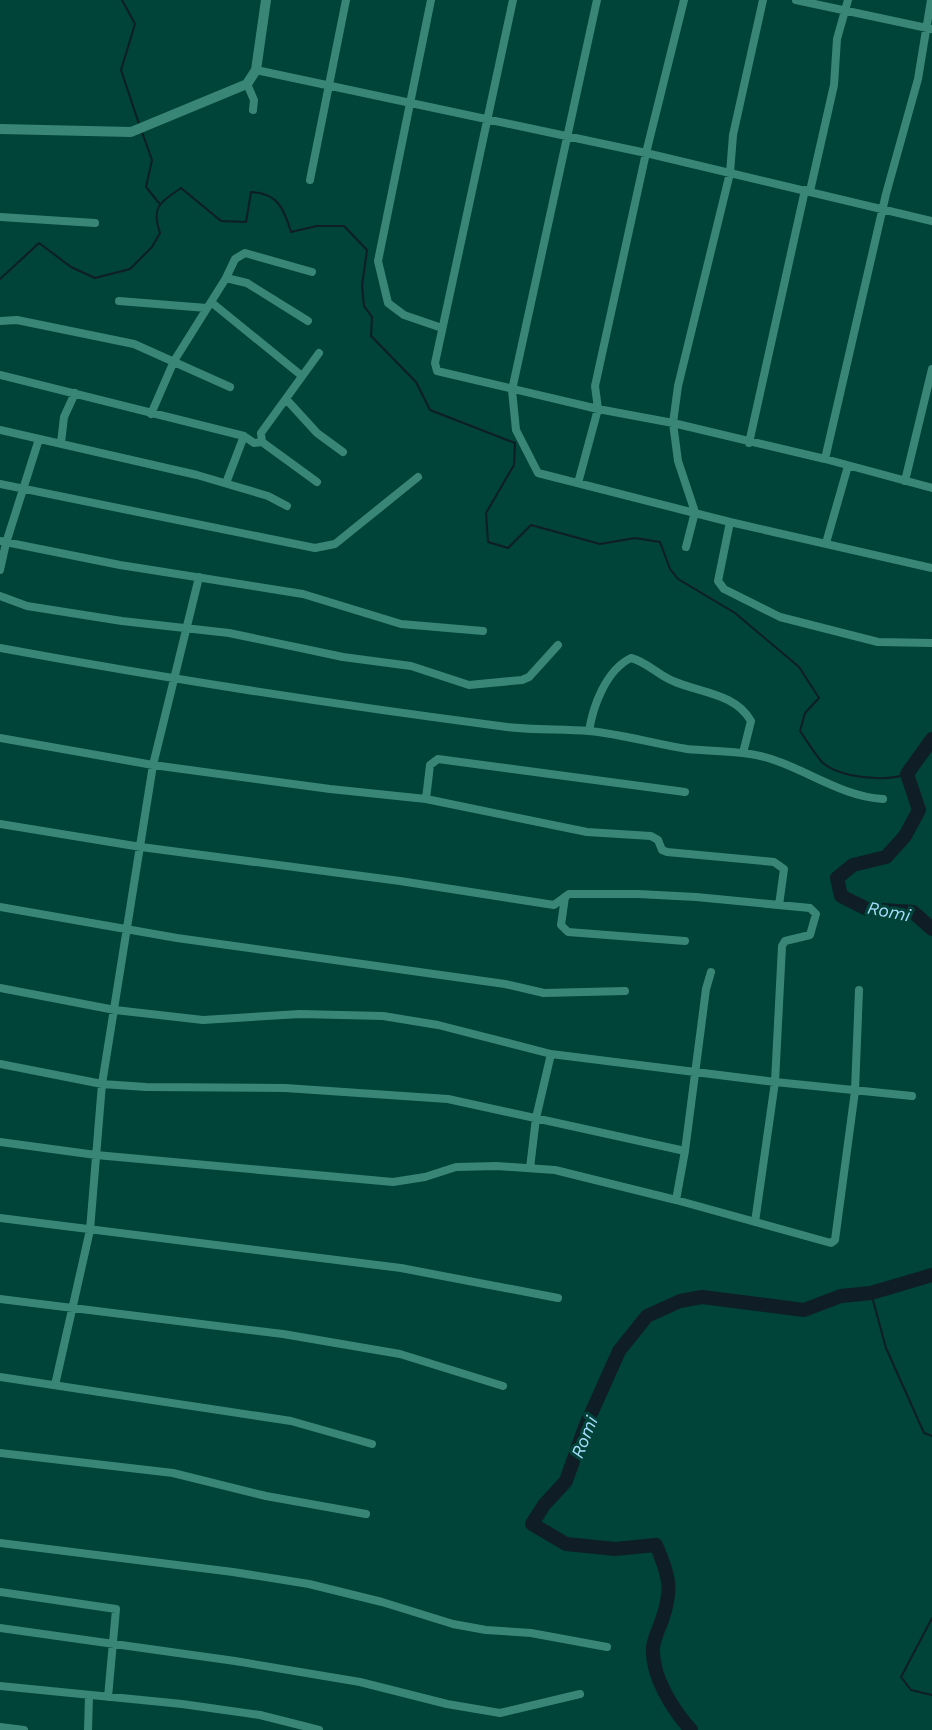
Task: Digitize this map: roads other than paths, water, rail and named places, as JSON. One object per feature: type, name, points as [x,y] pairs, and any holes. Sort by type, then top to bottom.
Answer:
[{"type":"street","points":[[0,129],[131,132],[247,84],[256,70],[266,0]]},
{"type":"street","points":[[309,180],[331,85],[346,0]]},
{"type":"street","points":[[431,0],[378,261],[388,303],[404,315],[442,328]]},
{"type":"street","points":[[513,0],[442,328],[435,363],[437,371],[598,410],[673,423],[749,443],[825,459],[932,488]]},
{"type":"street","points":[[597,0],[565,137],[512,390],[516,430],[538,473],[730,522],[932,568]]},
{"type":"street","points":[[578,483],[598,410],[595,386],[646,153],[684,0]]},
{"type":"street","points":[[686,547],[695,512],[678,461],[673,423],[678,386],[730,173],[733,135],[764,0]]},
{"type":"street","points":[[796,0],[928,28]]},
{"type":"street","points":[[749,443],[807,190],[834,85],[837,39],[848,0]]},
{"type":"street","points":[[825,459],[884,210],[918,79],[931,0]]},
{"type":"street","points":[[256,70],[646,153],[932,221]]},
{"type":"street","points":[[247,84],[254,100],[252,110]]},
{"type":"street","points":[[0,217],[95,223]]},
{"type":"street","points":[[151,414],[174,361],[226,278],[235,259],[245,254],[312,272]]},
{"type":"street","points":[[226,278],[233,277],[247,283],[308,321]]},
{"type":"street","points":[[119,301],[209,305],[302,376]]},
{"type":"street","points":[[0,321],[17,321],[134,344],[230,387]]},
{"type":"street","points":[[262,442],[261,433],[319,353]]},
{"type":"street","points":[[905,481],[932,369]]},
{"type":"street","points":[[0,375],[244,436],[254,443],[262,442],[317,482]]},
{"type":"street","points":[[61,443],[64,417],[75,393]]},
{"type":"street","points":[[286,399],[316,433],[344,452]]},
{"type":"street","points":[[0,430],[226,483],[268,496],[286,506]]},
{"type":"street","points":[[226,483],[244,436]]},
{"type":"street","points":[[0,570],[3,542],[23,490],[39,438]]},
{"type":"street","points":[[826,543],[848,466]]},
{"type":"street","points":[[0,484],[323,548],[357,528],[418,477]]},
{"type":"street","points":[[730,522],[718,568],[718,581],[724,589],[780,617],[878,642],[932,644]]},
{"type":"street","points":[[3,542],[303,594],[401,624],[483,631]]},
{"type":"street","points":[[55,1385],[90,1230],[102,1084],[153,765],[176,681],[186,626],[199,577]]},
{"type":"street","points":[[0,596],[27,606],[122,621],[186,626],[343,657],[411,666],[469,685],[522,680],[529,677],[558,645]]},
{"type":"street","points":[[0,648],[176,681],[511,727],[589,731],[628,736],[686,748],[742,753],[780,761],[866,798],[883,799]]},
{"type":"street","points":[[589,731],[596,701],[608,681],[632,658],[672,681],[724,698],[740,706],[751,721],[742,753]]},
{"type":"street","points":[[0,738],[153,765],[330,789],[426,799],[587,832],[651,836],[658,840],[662,850],[667,852],[774,862],[784,869],[779,905]]},
{"type":"street","points":[[426,799],[430,765],[438,759],[685,792]]},
{"type":"street","points":[[0,824],[141,847],[400,881],[554,905],[569,894],[638,894],[810,908],[816,914],[810,935],[785,941],[782,946],[775,1082],[755,1222]]},
{"type":"street","points":[[565,897],[561,925],[568,932],[685,941]]},
{"type":"street","points":[[0,907],[128,929],[506,984],[544,993],[625,991]]},
{"type":"street","points":[[676,1200],[685,1151],[706,989],[711,972]]},
{"type":"street","points":[[0,988],[115,1010],[203,1020],[300,1014],[383,1016],[438,1025],[551,1054],[775,1082],[912,1096]]},
{"type":"street","points":[[0,1142],[96,1155],[393,1182],[425,1177],[456,1167],[555,1170],[676,1200],[831,1243],[835,1240],[855,1091],[859,990]]},
{"type":"street","points":[[530,1168],[536,1118],[551,1054]]},
{"type":"street","points":[[0,1064],[102,1084],[146,1087],[285,1088],[447,1099],[685,1151]]},
{"type":"street","points":[[0,1218],[401,1268],[558,1298]]},
{"type":"street","points":[[0,1299],[283,1334],[400,1354],[503,1386]]},
{"type":"street","points":[[0,1377],[291,1421],[372,1444]]},
{"type":"street","points":[[0,1453],[173,1473],[266,1496],[366,1514]]},
{"type":"street","points":[[0,1543],[233,1572],[309,1584],[382,1602],[453,1624],[486,1630],[531,1633],[607,1647]]},
{"type":"street","points":[[0,1592],[116,1609],[108,1697]]},
{"type":"street","points":[[0,1628],[360,1682],[447,1704],[500,1713],[580,1694]]},
{"type":"street","points":[[0,1686],[182,1704],[260,1715],[319,1730]]},
{"type":"street","points":[[88,1730],[89,1696]]},
{"type":"street","points":[[0,1727],[24,1730]]},
{"type":"waterway","points":[[122,0],[135,24],[121,70],[139,124]]},
{"type":"waterway","points":[[142,132],[152,160],[146,187],[159,203]]},
{"type":"waterway","points":[[0,279],[39,243],[71,267],[95,278],[130,269],[152,247],[160,233],[157,224],[159,206],[181,188],[221,221],[246,222],[251,192],[268,195],[274,199],[286,216],[291,232],[317,226],[344,226],[367,250],[362,286],[364,306],[372,317],[371,336],[416,382],[430,410],[515,443],[514,465],[486,513],[488,542],[508,548],[531,525],[600,544],[635,538],[660,542],[670,569],[678,579],[735,613],[799,667],[819,698],[805,713],[800,731],[822,762],[840,772],[863,777],[887,778],[907,774]]},
{"type":"waterway","name":"Romi","points":[[932,739],[907,774],[919,810],[905,836],[886,857],[853,865],[837,878],[841,896],[867,909],[913,912],[932,929]]},
{"type":"waterway","name":"Romi","points":[[691,1730],[677,1713],[659,1681],[653,1658],[653,1647],[668,1599],[667,1574],[656,1545],[615,1549],[566,1544],[532,1524],[544,1505],[566,1481],[585,1427],[619,1351],[647,1316],[680,1301],[702,1297],[804,1310],[841,1296],[871,1293],[932,1275]]},
{"type":"waterway","points":[[871,1293],[886,1348],[924,1433],[932,1436]]},
{"type":"waterway","points":[[932,1618],[901,1677],[911,1690],[932,1695]]}]
